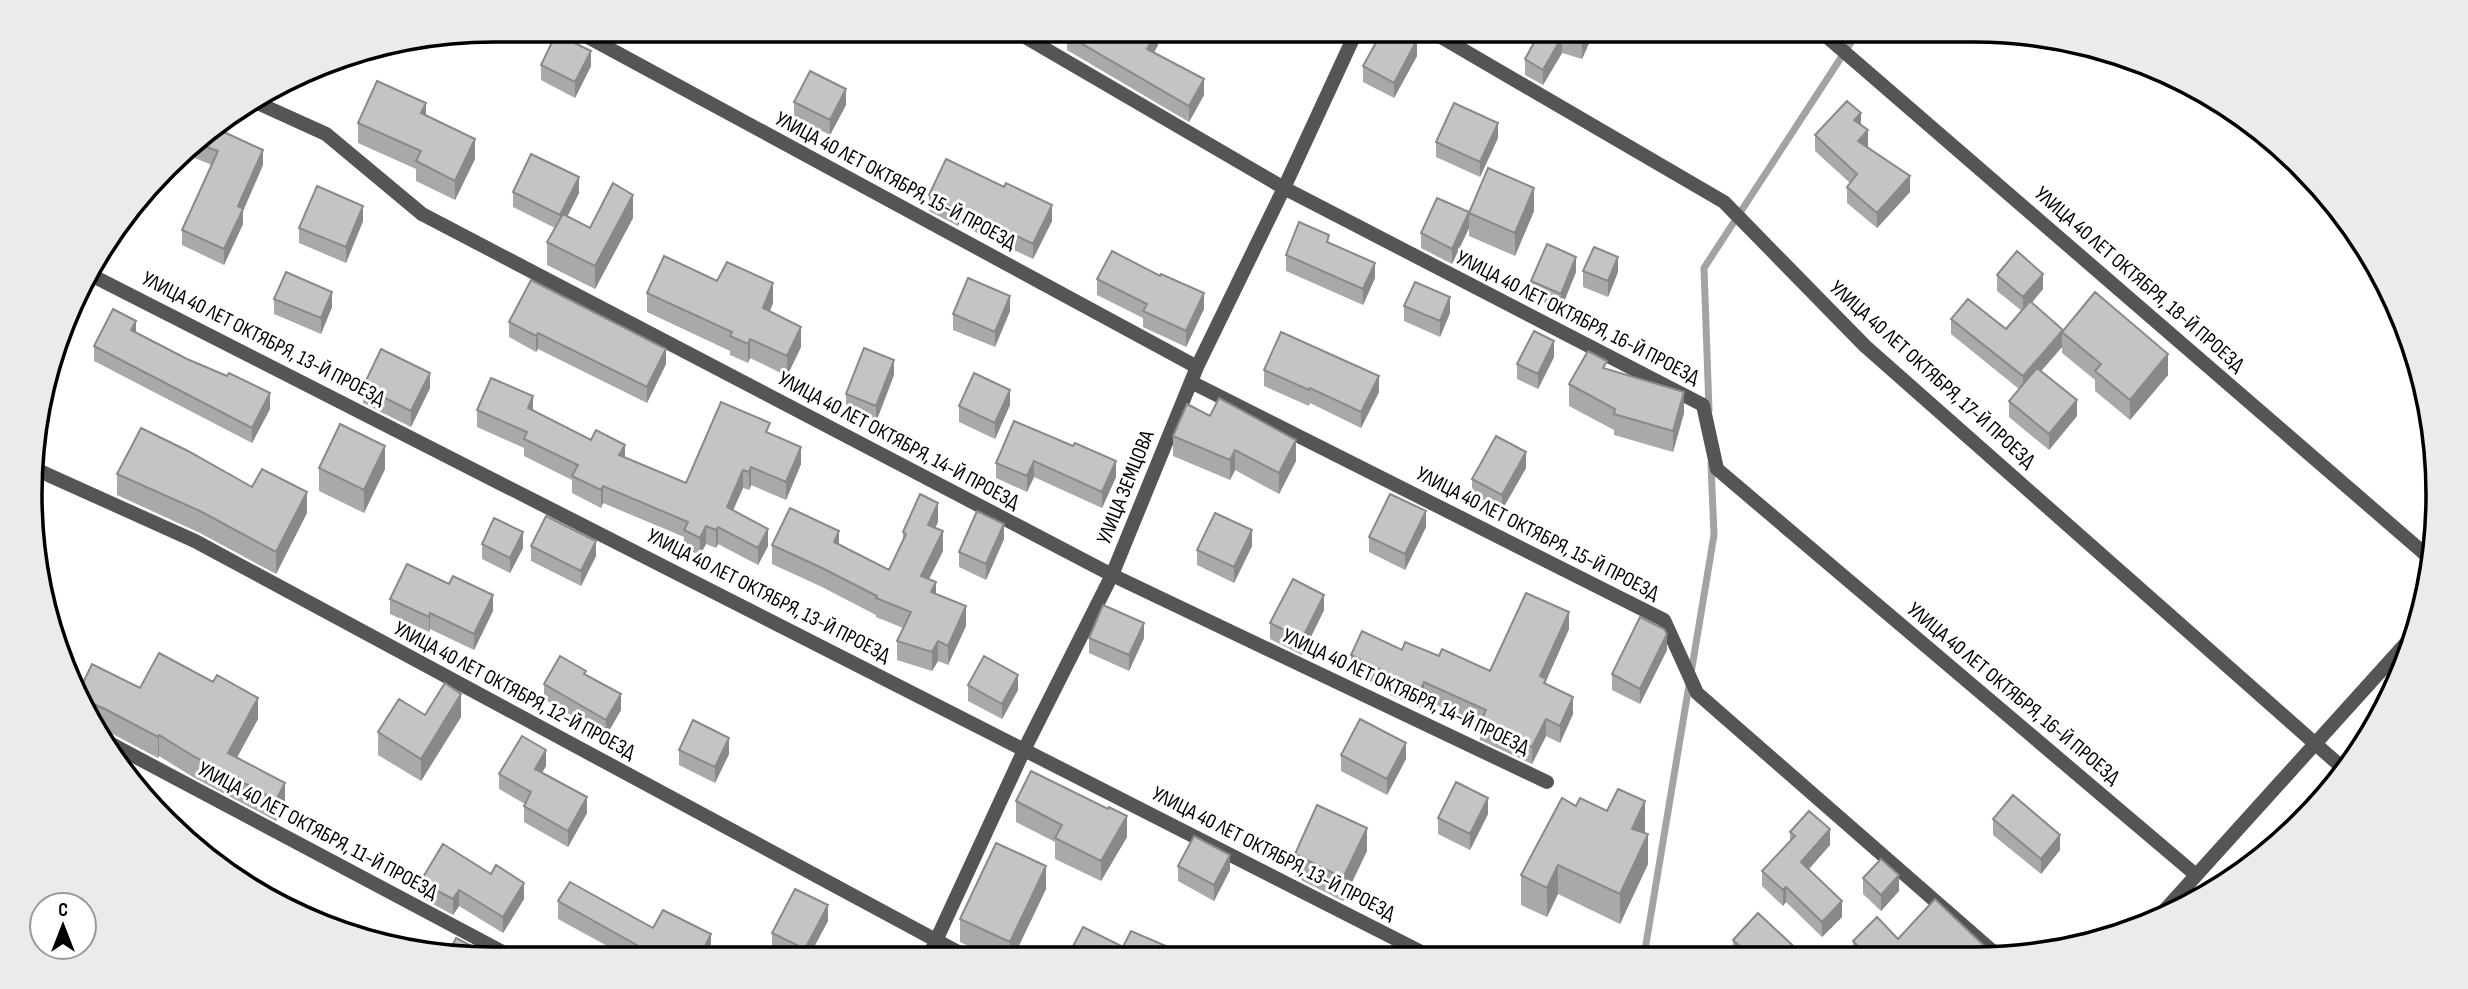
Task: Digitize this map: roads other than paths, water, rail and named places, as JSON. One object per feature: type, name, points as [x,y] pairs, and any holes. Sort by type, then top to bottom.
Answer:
[{"type":"street","name":"УЛИЦА 40 ЛЕТ ОКТЯБРЯ, 15-Й ПРОЕЗД","points":[[597,42],[1197,367]]},
{"type":"street","name":"УЛИЦА 40 ЛЕТ ОКТЯБРЯ, 16-Й ПРОЕЗД","points":[[1034,42],[1284,188],[1703,405],[1717,469],[2196,875]]},
{"type":"street","name":"УЛИЦА ЗЕМЦОВА","points":[[933,947],[1025,748],[1112,575],[1197,367],[1351,42]]},
{"type":"street","name":"УЛИЦА 40 ЛЕТ ОКТЯБРЯ, 17-Й ПРОЕЗД","points":[[1450,42],[1724,202],[1866,346],[2337,763]]},
{"type":"street","name":"УЛИЦА 40 ЛЕТ ОКТЯБРЯ, 18-Й ПРОЕЗД","points":[[1833,42],[2422,552]]},
{"type":"street","name":"УЛИЦА 40 ЛЕТ ОКТЯБРЯ, 14-Й ПРОЕЗД","points":[[264,106],[326,134],[422,214],[1112,575],[1547,782]]},
{"type":"street","name":"УЛИЦА 40 ЛЕТ ОКТЯБРЯ, 13-Й ПРОЕЗД","points":[[97,278],[1412,947]]},
{"type":"street","name":"УЛИЦА 40 ЛЕТ ОКТЯБРЯ, 15-Й ПРОЕЗД","points":[[1191,382],[1664,620],[1697,693],[1987,947]]},
{"type":"street","name":"УЛИЦА 40 ЛЕТ ОКТЯБРЯ, 12-Й ПРОЕЗД","points":[[43,472],[195,541],[947,947]]},
{"type":"street","points":[[2173,900],[2397,653]]},
{"type":"street","name":"УЛИЦА 40 ЛЕТ ОКТЯБРЯ, 11-Й ПРОЕЗД","points":[[120,749],[493,947]]},
{"type":"waterway","points":[[1709,410],[1704,268],[1851,42]]},
{"type":"waterway","points":[[1645,947],[1714,535],[1711,464]]}]
